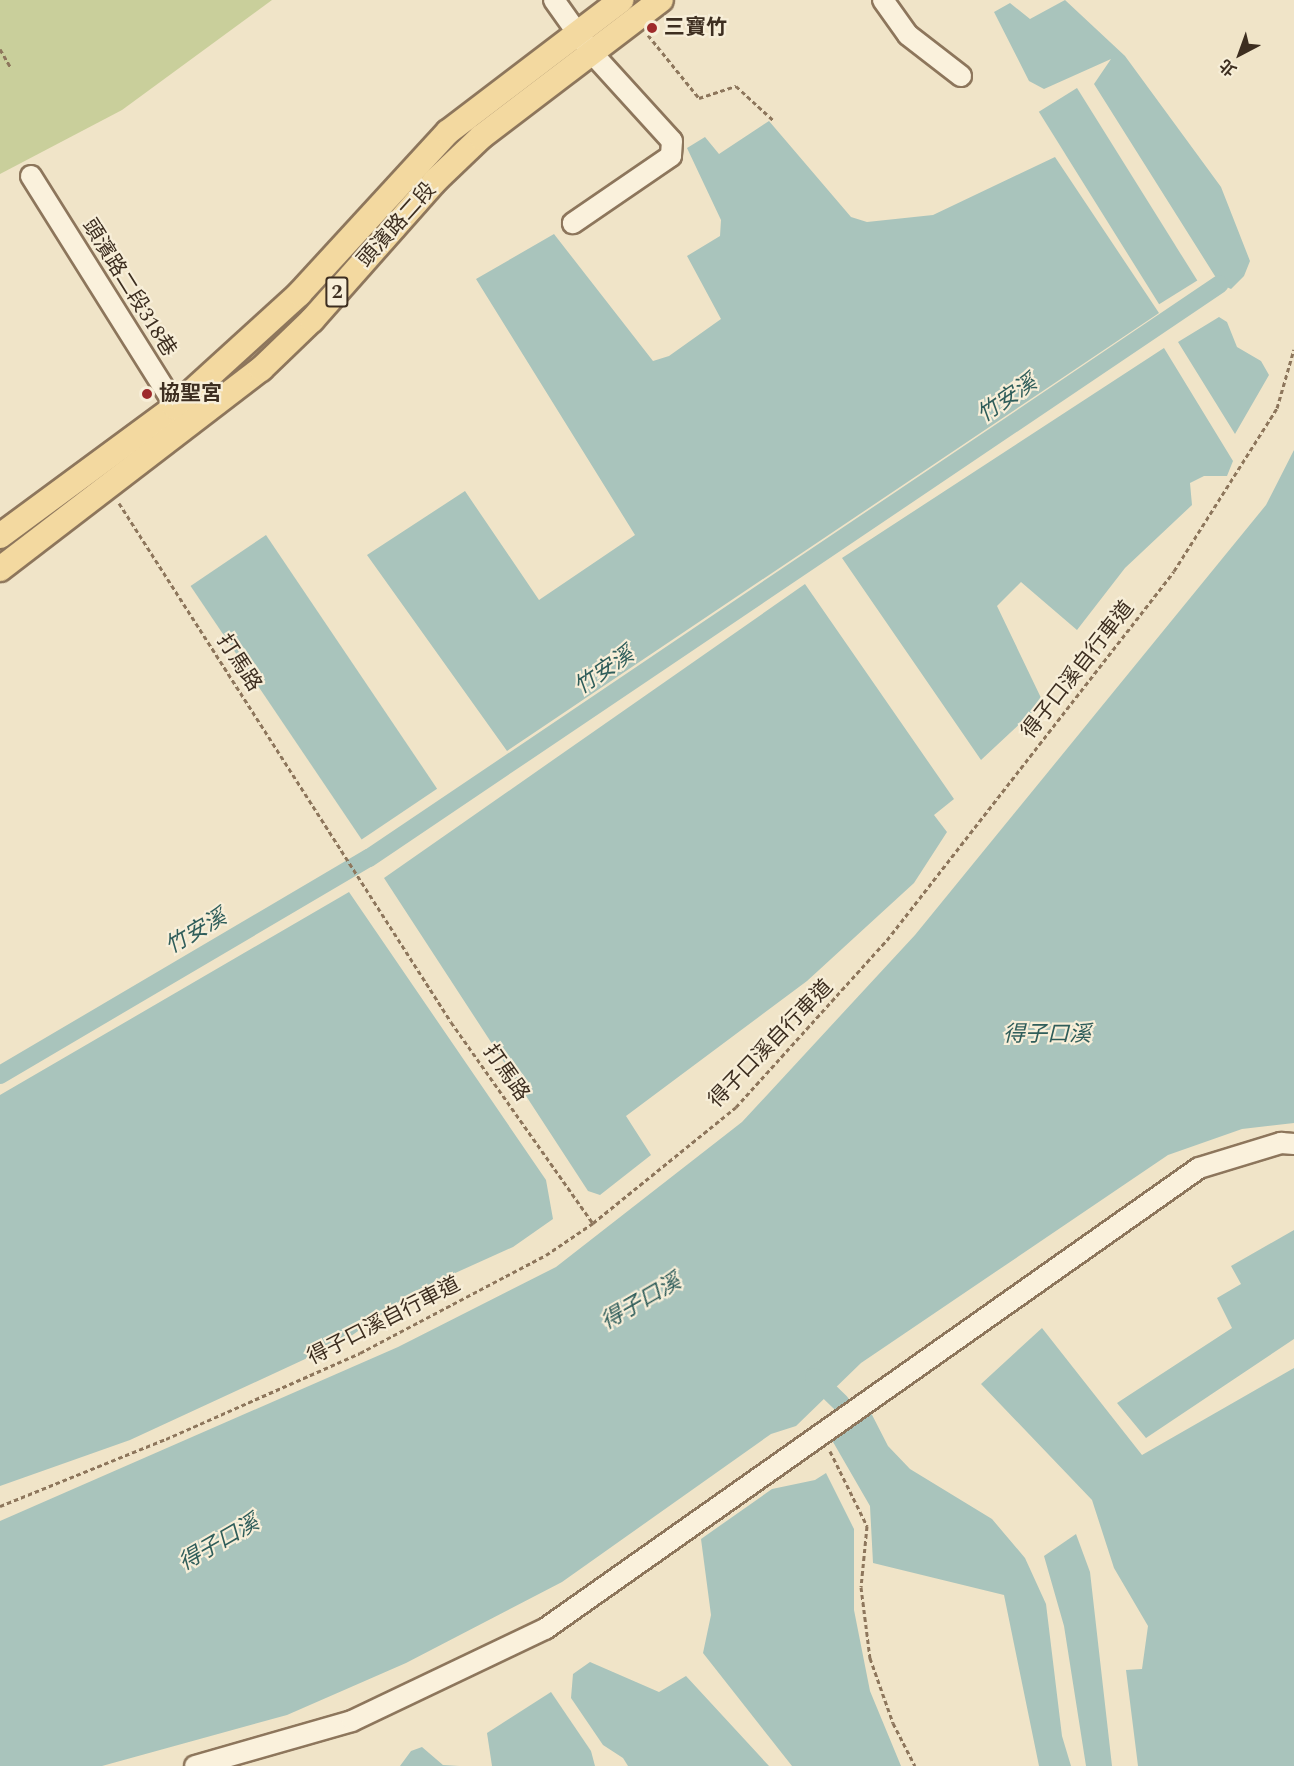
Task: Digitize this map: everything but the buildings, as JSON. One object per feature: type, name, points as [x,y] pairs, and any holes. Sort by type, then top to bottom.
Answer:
[{"type":"main road","name":"頭濱路二段","points":[[0,536],[181,416],[261,369],[312,320],[436,180],[481,137],[584,42],[628,9],[661,0]]},
{"type":"main road","name":"頭濱路二段","points":[[0,569],[108,486],[181,416]]},
{"type":"lane","points":[[554,0],[584,42],[672,141],[671,156],[573,223]]},
{"type":"lane","points":[[883,0],[908,35],[960,76]]},
{"type":"lane","name":"頭濱路二段318巷","points":[[31,176],[181,416]]},
{"type":"lane","points":[[195,1766],[352,1721],[545,1629],[1199,1168],[1281,1143],[1294,1144]]},
{"type":"path","points":[[628,9],[699,98],[736,86],[774,121]]},
{"type":"path","points":[[0,49],[11,68]]},
{"type":"path","name":"得子口溪自行車道","points":[[0,1506],[166,1439],[360,1353],[546,1255],[593,1222],[736,1107],[887,940],[1174,571],[1277,408],[1294,349]]},
{"type":"path","name":"打馬路","points":[[108,486],[451,1022],[593,1222]]},
{"type":"path","points":[[821,1435],[867,1526],[861,1587],[870,1658],[893,1723],[915,1766]]},
{"type":"green space","points":[[0,0],[272,0],[122,110],[0,174]]},
{"type":"water","points":[[1065,0],[1125,56],[1221,187],[1250,261],[1244,276],[1231,289],[1220,284],[1094,84],[1111,59],[1044,89],[1029,81],[994,12],[1010,3],[1030,19]]},
{"type":"water","points":[[1077,88],[1197,281],[1159,304],[1039,112]]},
{"type":"water","points":[[769,121],[851,217],[867,222],[933,215],[1055,157],[1159,313],[507,751],[367,555],[465,491],[539,600],[635,535],[476,279],[554,234],[653,361],[669,356],[721,319],[687,256],[720,236],[721,220],[687,148],[705,137],[719,154]]},
{"type":"water","points":[[1219,317],[1227,322],[1237,347],[1261,361],[1269,375],[1235,434],[1178,342]]},
{"type":"water","points":[[1164,348],[1233,461],[1227,476],[1204,476],[1190,483],[1192,505],[1125,568],[1077,630],[1021,582],[997,606],[1043,702],[981,760],[842,558]]},
{"type":"water","name":"得子口溪","points":[[1294,450],[1294,1123],[1242,1129],[1168,1155],[861,1363],[796,1426],[771,1434],[562,1582],[406,1663],[287,1715],[102,1766],[0,1766],[0,1521],[398,1347],[556,1267],[742,1122],[915,935],[1266,505]]},
{"type":"water","points":[[266,535],[437,789],[362,840],[191,586]]},
{"type":"water","points":[[805,584],[954,799],[934,815],[947,832],[914,883],[807,981],[626,1116],[651,1155],[600,1195],[588,1191],[384,878]]},
{"type":"water","points":[[349,892],[546,1180],[553,1219],[513,1247],[413,1292],[344,1341],[130,1440],[0,1486],[0,1095]]},
{"type":"water","points":[[1294,1230],[1294,1339],[1146,1438],[1117,1403],[1232,1328],[1217,1298],[1241,1284],[1231,1266]]},
{"type":"water","points":[[1042,1328],[1142,1455],[1294,1368],[1294,1766],[1138,1766],[1126,1670],[1142,1669],[1148,1626],[1114,1568],[1092,1500],[981,1384]]},
{"type":"water","points":[[868,1407],[888,1446],[910,1469],[992,1519],[1025,1558],[1046,1604],[1062,1736],[1071,1766],[1039,1766],[1004,1595],[873,1563],[870,1506],[829,1435]]},
{"type":"water","points":[[826,1473],[854,1529],[854,1610],[870,1691],[901,1766],[792,1766],[703,1653],[711,1615],[701,1539],[772,1489],[815,1480]]},
{"type":"water","points":[[1076,1534],[1090,1572],[1112,1766],[1086,1766],[1064,1626],[1044,1556]]},
{"type":"water","points":[[590,1662],[659,1692],[686,1676],[769,1766],[628,1766],[623,1758],[603,1745],[571,1698],[573,1674]]},
{"type":"water","points":[[551,1692],[591,1751],[595,1766],[492,1766],[487,1733]]},
{"type":"water","points":[[422,1747],[443,1765],[459,1766],[400,1766],[411,1751]]},
{"type":"waterway","name":"竹安溪","points":[[0,1075],[369,858],[1220,284]]},
{"type":"waterway","points":[[814,1377],[841,1403]]},
{"type":"place","name":"三寶竹","points":[[652,28]]},
{"type":"place","name":"協聖宮","points":[[147,394]]}]
